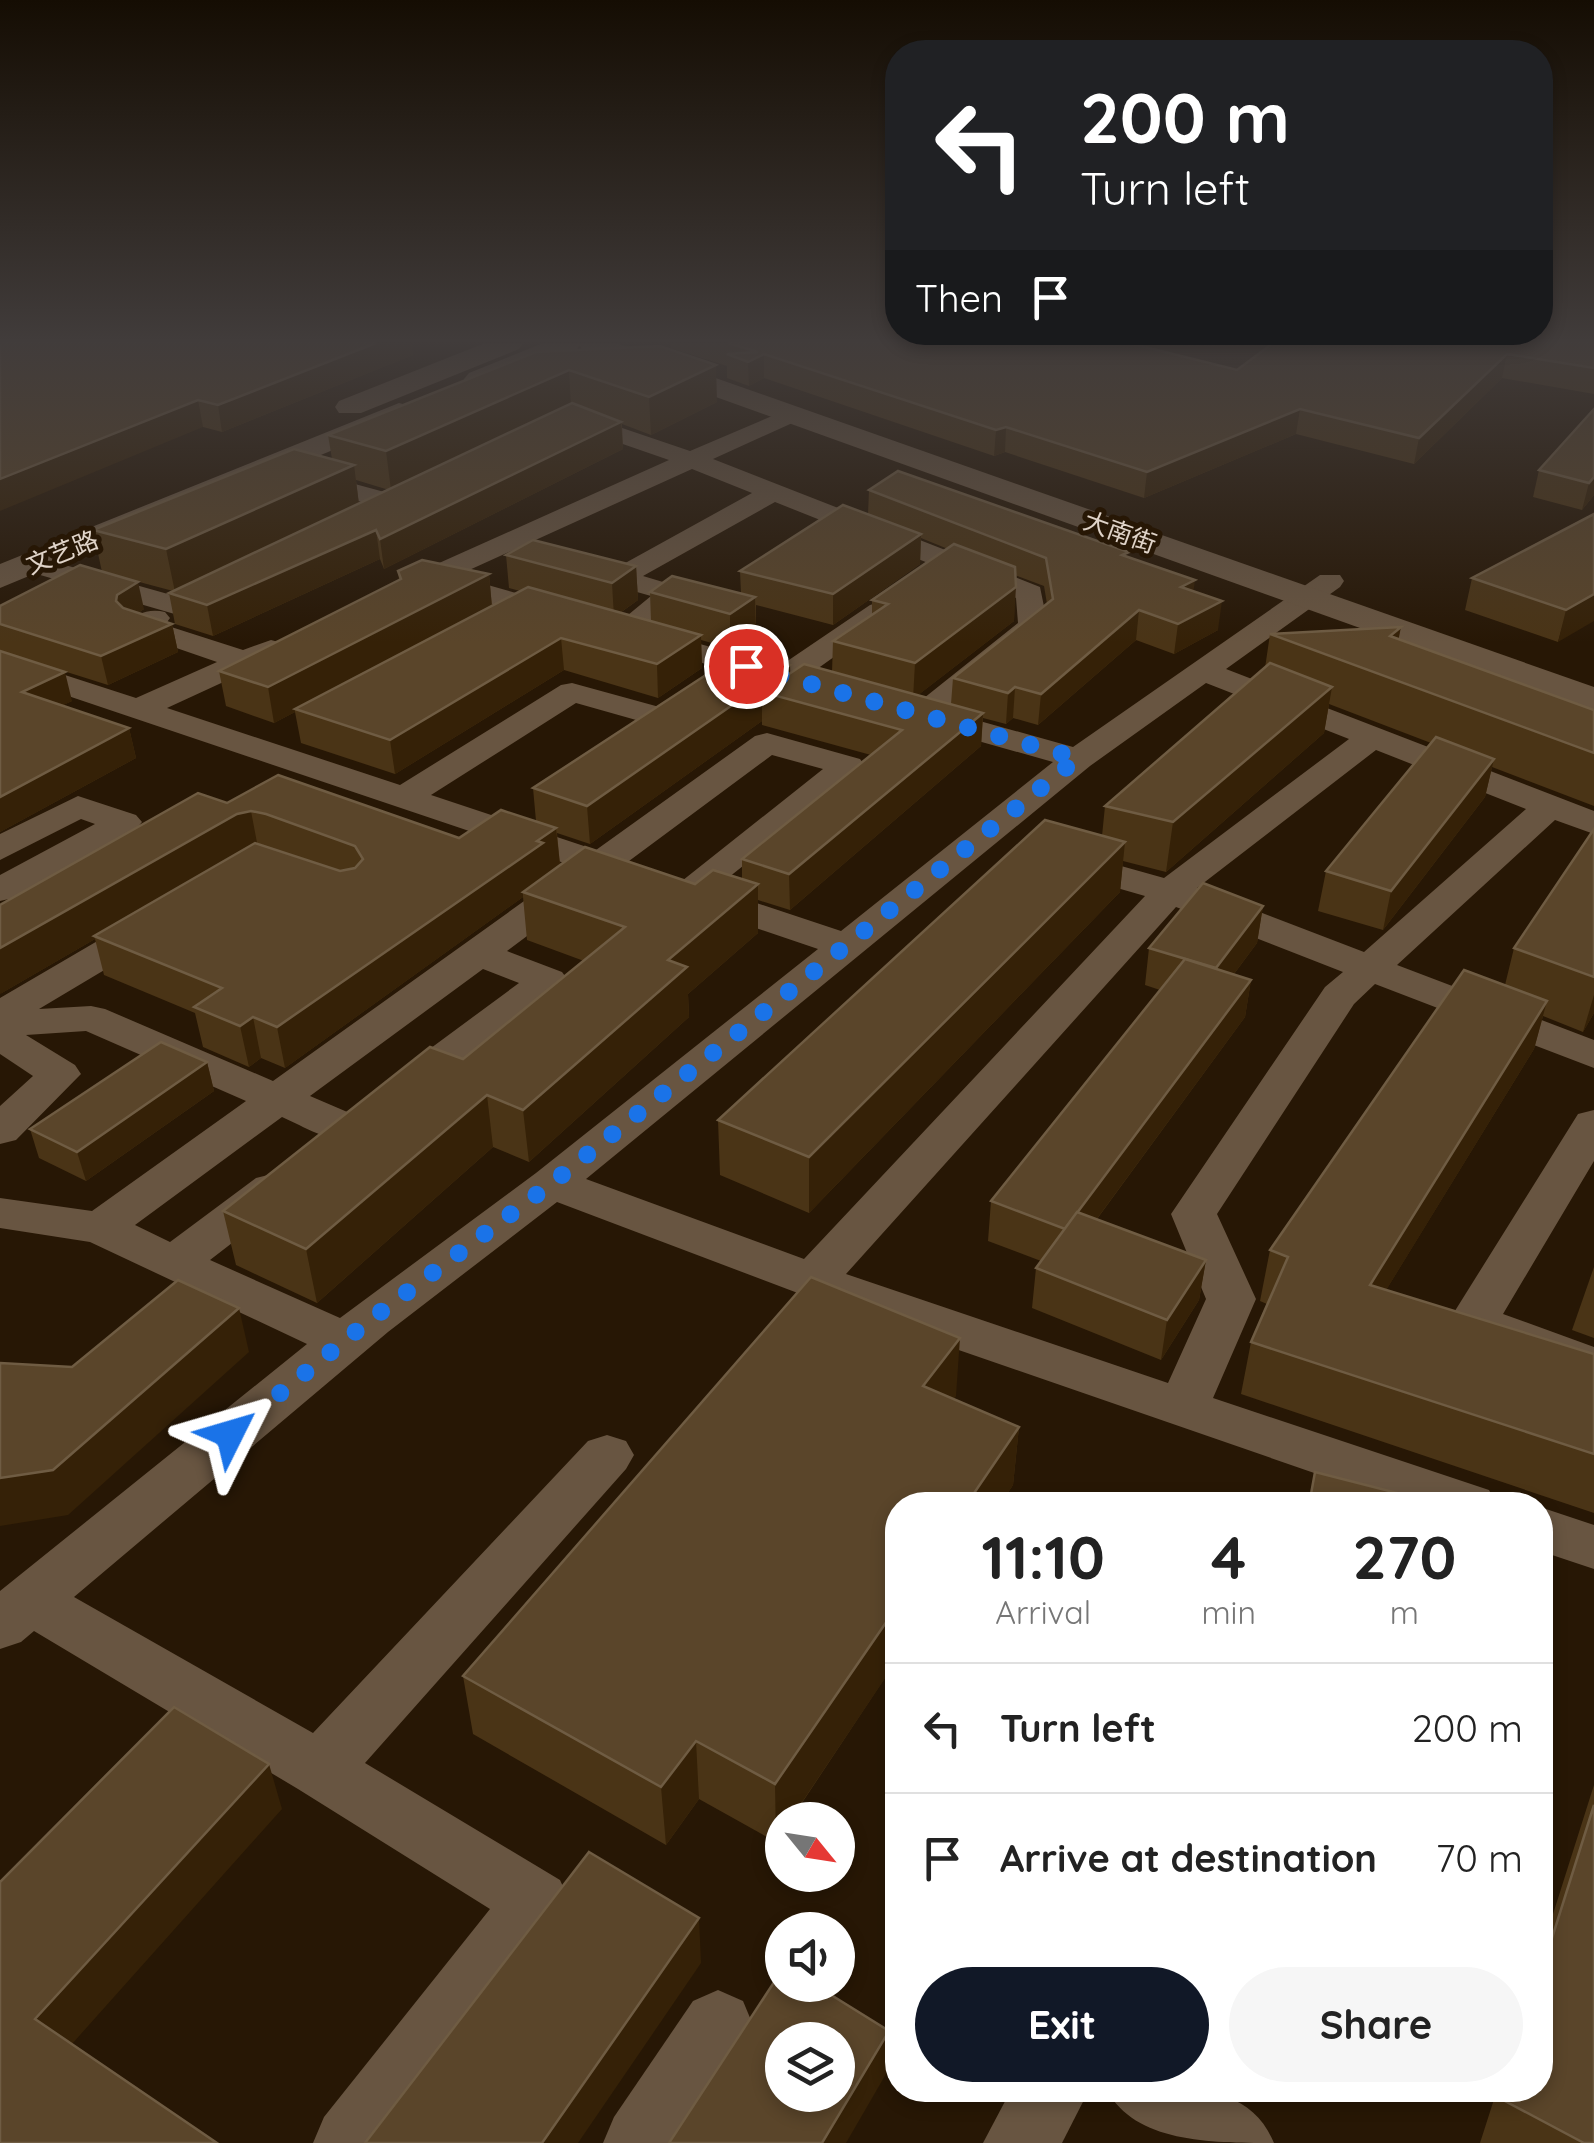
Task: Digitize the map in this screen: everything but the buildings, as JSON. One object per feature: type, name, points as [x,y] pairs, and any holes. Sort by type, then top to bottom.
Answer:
[{"type":"main road","name":"文艺路","points":[[0,547],[259,443]]},
{"type":"main road","name":"文艺路","points":[[0,577],[326,443]]},
{"type":"street","points":[[645,443],[1030,593],[1033,626],[920,714]]},
{"type":"street","points":[[378,600],[730,443]]},
{"type":"street","name":"大南街","points":[[877,443],[1317,589]]},
{"type":"street","name":"大南街","points":[[920,443],[1589,687]]},
{"type":"street","points":[[266,468],[402,498],[358,520]]},
{"type":"street","points":[[773,492],[619,578],[672,594],[620,631],[824,688]]},
{"type":"street","points":[[785,677],[950,562]]},
{"type":"street","points":[[33,564],[178,606]]},
{"type":"street","points":[[244,661],[140,626],[250,571]]},
{"type":"street","points":[[429,578],[583,621]]},
{"type":"street","points":[[350,2143],[537,1902],[320,1769],[15,1612],[344,1340],[552,1183],[1078,758],[1317,589]]},
{"type":"street","points":[[494,623],[528,605]]},
{"type":"street","points":[[138,709],[295,638]]},
{"type":"street","points":[[403,798],[572,692],[668,719],[746,666]]},
{"type":"street","points":[[1202,670],[1594,823]]},
{"type":"street","points":[[7,671],[138,709],[848,946]]},
{"type":"street","points":[[881,704],[1078,758]]},
{"type":"street","points":[[258,749],[291,731]]},
{"type":"street","points":[[813,1280],[1170,891],[1372,737]]},
{"type":"street","points":[[100,1228],[767,743],[848,766],[687,892]]},
{"type":"street","points":[[0,849],[78,806],[124,822],[0,890]]},
{"type":"street","points":[[1182,1407],[1232,1299],[1194,1214],[1339,996],[1550,806]]},
{"type":"street","points":[[983,838],[1170,891],[1594,1055]]},
{"type":"street","points":[[0,1015],[178,910]]},
{"type":"street","points":[[174,1263],[548,980],[478,953]]},
{"type":"street","points":[[0,1024],[91,1018],[350,1130]]},
{"type":"street","points":[[0,1036],[60,1074],[0,1130]]},
{"type":"street","points":[[1594,1124],[1473,1322],[1594,1366]]},
{"type":"street","points":[[552,1183],[813,1280],[1432,1492]]},
{"type":"street","points":[[0,1213],[100,1228],[344,1340]]},
{"type":"street","points":[[320,1769],[607,1455]]},
{"type":"street","points":[[1553,1534],[1594,1548]]},
{"type":"street","points":[[640,2143],[718,2025]]},
{"type":"street","points":[[1020,2143],[1046,2102]]},
{"type":"route","points":[[230,1434],[370,1320],[552,1183],[1078,758],[746,666]]}]
